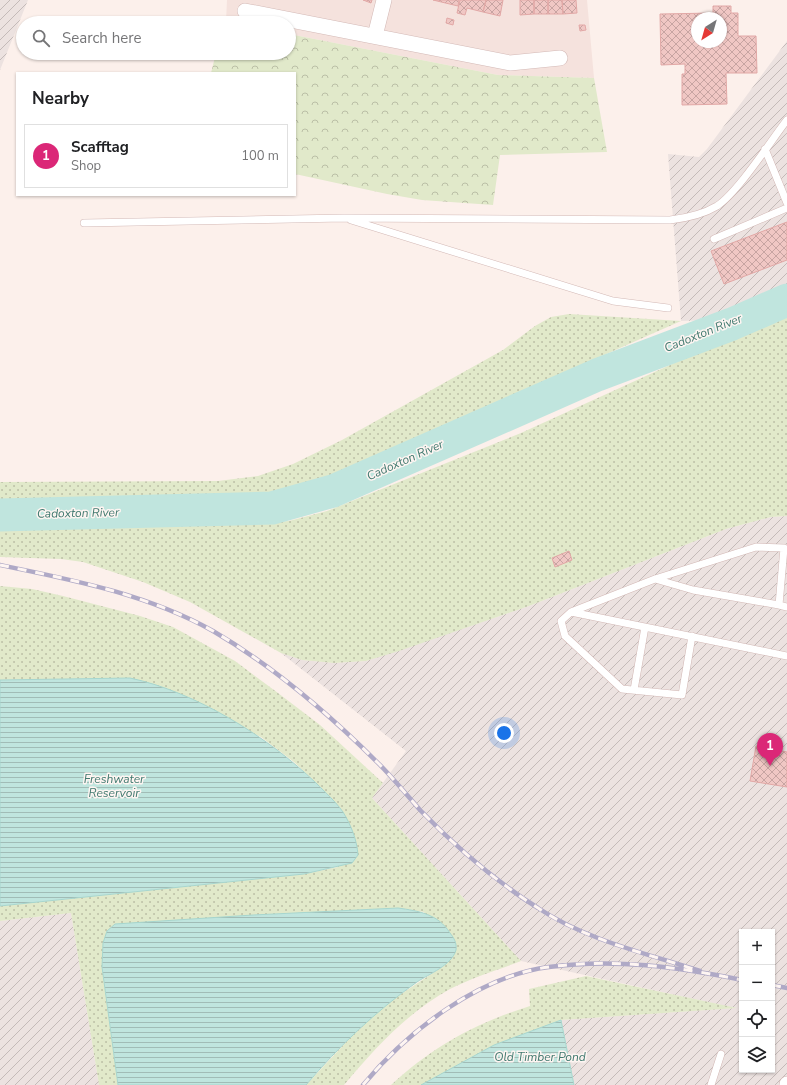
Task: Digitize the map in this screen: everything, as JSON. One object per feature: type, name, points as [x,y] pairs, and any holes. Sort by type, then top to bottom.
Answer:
[{"type":"street","points":[[375,36],[384,0]]},
{"type":"street","points":[[245,11],[271,16]]},
{"type":"street","points":[[296,21],[510,62],[560,58]]},
{"type":"lane","points":[[84,222],[344,218],[659,220],[689,218],[718,205],[734,190],[787,120]]},
{"type":"lane","points":[[765,149],[787,203]]},
{"type":"lane","points":[[714,239],[787,208]]},
{"type":"lane","points":[[344,218],[613,301],[668,308]]},
{"type":"lane","points":[[692,636],[682,695],[622,689],[565,636],[560,621],[571,612],[655,579],[756,547],[784,548],[779,605]]},
{"type":"lane","points":[[655,579],[693,590],[787,607]]},
{"type":"lane","points":[[571,612],[787,656]]},
{"type":"lane","points":[[634,690],[645,627]]},
{"type":"lane","points":[[711,1085],[721,1054]]},
{"type":"shaded area","points":[[0,0],[28,0],[22,16],[16,16],[16,30],[0,70]]},
{"type":"shaded area","points":[[227,0],[587,0],[594,78],[498,75],[296,35],[296,16],[226,16]]},
{"type":"shaded area","points":[[787,41],[787,290],[717,320],[681,321],[668,154],[699,157],[707,149]]},
{"type":"shaded area","points":[[787,516],[787,1085],[574,1085],[561,1020],[735,1008],[521,961],[372,798],[406,751],[281,653],[302,660],[334,663],[366,661],[529,606],[726,529],[771,517]]},
{"type":"shaded area","points":[[71,913],[99,1085],[0,1085],[0,921]]},
{"type":"green space","points":[[296,35],[498,75],[594,78],[607,152],[500,155],[493,205],[422,200],[387,194],[296,174],[296,72],[211,72],[214,60],[296,60]]},
{"type":"green space","points":[[569,314],[681,321],[319,481],[284,492],[237,499],[0,501],[0,482],[218,481],[258,476],[293,464],[342,440],[503,350],[535,326],[551,317]]},
{"type":"green space","points":[[787,315],[787,516],[771,517],[726,529],[529,606],[399,651],[366,661],[334,663],[302,660],[281,653],[190,602],[143,582],[83,562],[61,559],[0,557],[0,530],[257,523],[289,521],[327,511],[521,433],[705,349]]},
{"type":"green space","points":[[0,586],[32,589],[140,616],[173,627],[235,661],[320,725],[383,783],[372,798],[521,961],[450,989],[420,1008],[380,1044],[344,1085],[306,1085],[349,1039],[386,1004],[445,965],[424,912],[398,908],[253,915],[102,967],[118,1085],[99,1085],[71,913],[0,921],[0,906],[304,874],[338,867],[323,790],[294,762],[261,737],[130,678],[0,680]]},
{"type":"green space","points":[[586,976],[737,1008],[561,1020],[494,1045],[421,1085],[391,1085],[423,1058],[456,1037],[491,1020],[530,1006],[529,989]]},
{"type":"water","name":"Freshwater Reservoir","points":[[130,678],[180,694],[230,718],[276,749],[297,766],[330,797],[346,817],[353,833],[358,855],[352,863],[304,874],[0,906],[0,680]]},
{"type":"water","points":[[398,908],[427,914],[440,922],[455,941],[456,950],[454,955],[445,965],[417,982],[373,1017],[345,1043],[306,1085],[118,1085],[102,967],[103,943],[107,931],[115,924]]},
{"type":"water","name":"Old Timber Pond","points":[[561,1020],[574,1085],[421,1085],[494,1045]]},
{"type":"building","points":[[363,0],[372,0],[371,3]]},
{"type":"building","points":[[433,0],[459,0],[458,6]]},
{"type":"building","points":[[460,0],[486,0],[483,12],[467,8],[465,15],[457,13]]},
{"type":"building","points":[[486,0],[503,0],[500,16],[483,12]]},
{"type":"building","points":[[520,0],[534,0],[534,14],[520,15]]},
{"type":"building","points":[[534,0],[548,0],[548,14],[534,14]]},
{"type":"building","points":[[548,0],[562,0],[563,14],[548,14]]},
{"type":"building","points":[[562,0],[576,0],[577,13],[563,14]]},
{"type":"building","points":[[713,6],[731,6],[731,13],[738,13],[738,36],[756,36],[757,73],[726,73],[727,104],[682,105],[682,74],[685,74],[685,64],[661,65],[660,14],[691,13],[691,48],[727,48],[727,12],[713,12]]},
{"type":"building","points":[[447,18],[454,20],[453,25],[446,23]]},
{"type":"building","points":[[579,25],[585,25],[586,30],[580,31]]},
{"type":"building","points":[[787,222],[787,260],[724,284],[711,251]]},
{"type":"building","points":[[569,551],[572,560],[555,567],[552,558]]},
{"type":"building","points":[[756,746],[787,752],[787,787],[750,781]]},
{"type":"waterway","name":"Cadoxton River","points":[[0,515],[272,508],[333,491],[597,375],[732,324],[787,300]]},
{"type":"railway","points":[[0,565],[55,576],[136,598],[188,618],[213,631],[279,675],[320,709],[378,763],[420,810],[447,837],[491,875],[522,898],[556,919],[576,929],[616,945],[700,971]]},
{"type":"railway","points":[[363,1085],[401,1045],[422,1027],[471,994],[522,972],[573,964],[597,963],[646,965],[694,971],[739,979]]},
{"type":"railway","points":[[775,986],[787,988]]},
{"type":"place","name":"Scafftag","points":[[770,766]]}]
